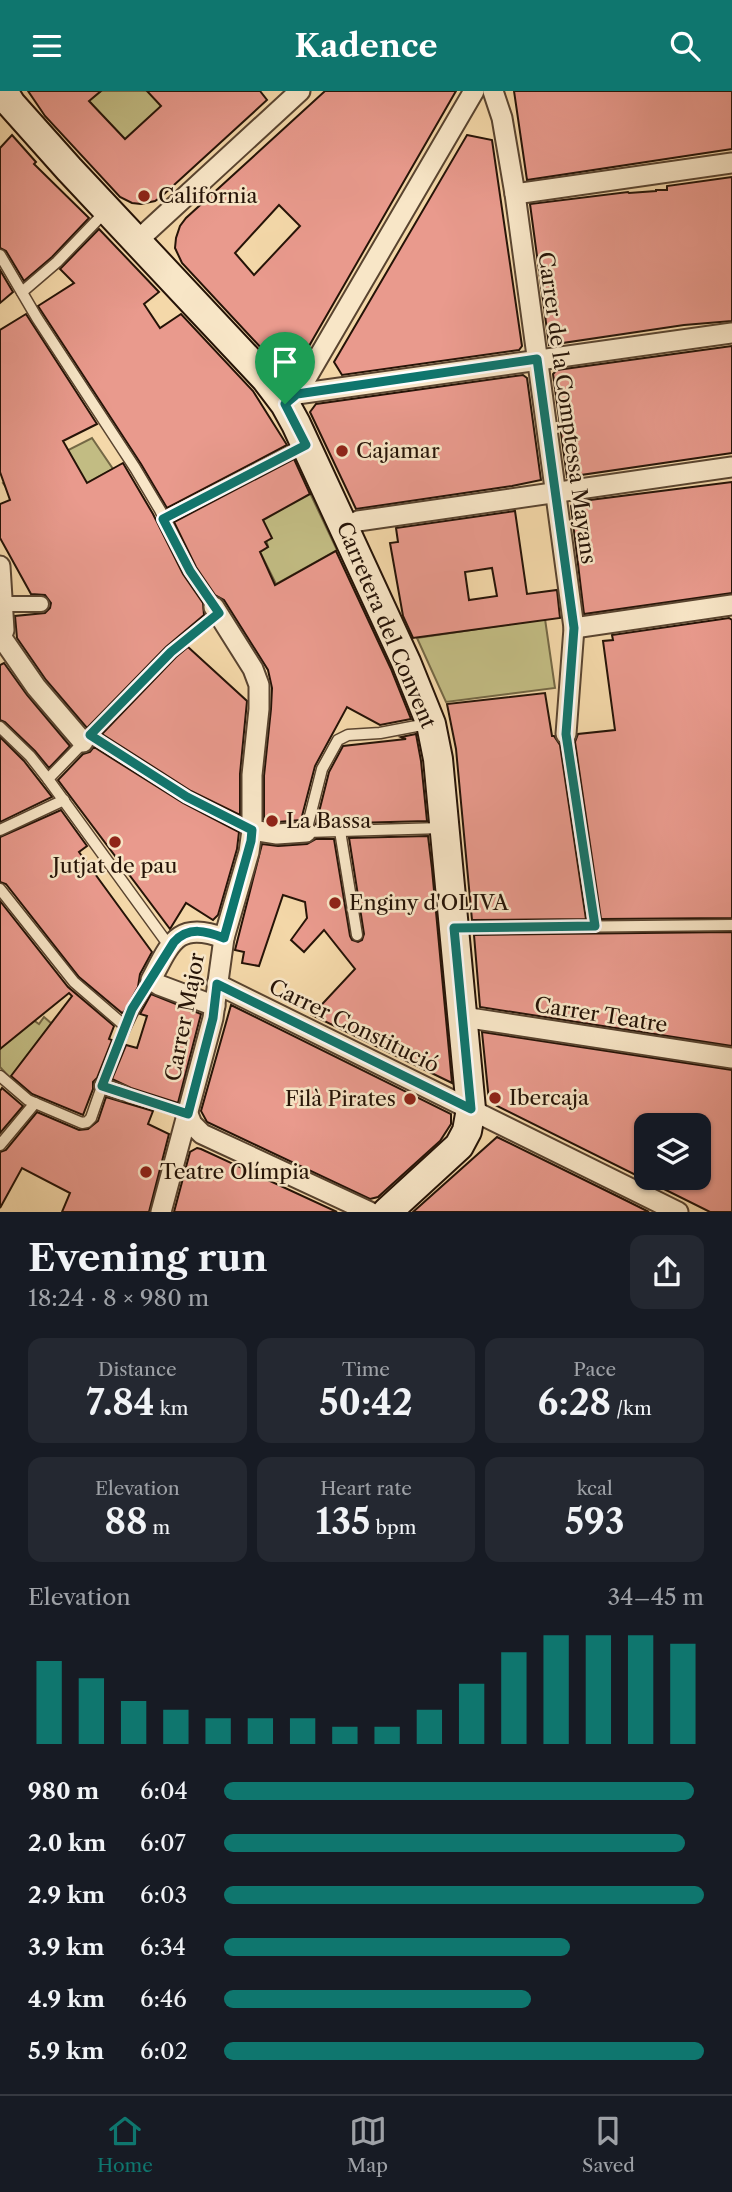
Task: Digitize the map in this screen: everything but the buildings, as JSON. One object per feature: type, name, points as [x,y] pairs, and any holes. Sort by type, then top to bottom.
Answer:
[{"type":"main road","name":"Carretera del Convent","points":[[4,91],[22,117],[107,210],[251,363],[291,399],[306,445],[406,661],[431,724],[438,759],[471,1109]]},
{"type":"main road","points":[[387,1212],[459,1146],[467,1131],[471,1109]]},
{"type":"street","points":[[291,399],[474,91]]},
{"type":"street","name":"Carrer de la Comptessa Mayans","points":[[493,91],[502,118],[515,194],[574,628],[566,734]]},
{"type":"street","points":[[137,241],[289,94]]},
{"type":"street","points":[[515,194],[732,163]]},
{"type":"street","points":[[291,399],[537,359],[732,333]]},
{"type":"street","points":[[345,528],[358,521],[732,467]]},
{"type":"street","points":[[0,566],[4,630],[1,640],[36,687],[87,739]]},
{"type":"street","points":[[2,604],[41,604]]},
{"type":"street","points":[[574,628],[732,605]]},
{"type":"street","name":"Carrer Major","points":[[161,1212],[215,1006],[224,938],[249,852],[252,830],[252,775],[260,694],[257,678],[216,610]]},
{"type":"street","points":[[252,830],[277,834],[306,832]]},
{"type":"street","points":[[215,1006],[151,980],[170,947],[189,931],[224,938]]},
{"type":"street","name":"Carrer Constitució","points":[[217,984],[678,1212]]},
{"type":"street","name":"Carrer Teatre","points":[[463,1017],[732,1058]]},
{"type":"street","points":[[102,1086],[122,1093]]},
{"type":"street","points":[[188,1114],[192,1124],[202,1134],[370,1212]]},
{"type":"lane","points":[[22,292],[57,262],[107,210]]},
{"type":"lane","points":[[0,255],[66,364],[135,468],[190,571],[216,610],[171,652],[48,779]]},
{"type":"lane","points":[[163,519],[306,445]]},
{"type":"lane","points":[[431,724],[345,736],[338,740],[322,769],[306,832],[445,828]]},
{"type":"lane","points":[[0,727],[30,756],[48,779],[170,947]]},
{"type":"lane","points":[[566,734],[595,926]]},
{"type":"lane","points":[[87,739],[187,797],[252,830]]},
{"type":"lane","points":[[0,830],[64,800]]},
{"type":"lane","points":[[340,831],[357,935]]},
{"type":"lane","points":[[0,889],[74,982],[125,1026]]},
{"type":"lane","points":[[454,928],[732,925]]},
{"type":"lane","points":[[0,1076],[22,1096],[35,1103],[82,1123],[87,1122],[132,1009],[151,980]]},
{"type":"lane","points":[[122,1093],[188,1114]]},
{"type":"lane","points":[[0,1145],[35,1103]]},
{"type":"shaded area","points":[[101,91],[179,91],[124,141],[89,101]]},
{"type":"shaded area","points":[[92,438],[113,469],[74,490],[6,487],[3,483]]},
{"type":"shaded area","points":[[310,493],[337,550],[276,584],[260,552],[268,547],[261,517]]},
{"type":"shaded area","points":[[545,619],[555,688],[446,702],[417,638]]},
{"type":"shaded area","points":[[29,1017],[39,1024],[44,1017],[52,1024],[10,1078],[0,1067],[0,1049]]},
{"type":"place","name":"California","points":[[144,196]]},
{"type":"place","name":"Cajamar","points":[[342,451]]},
{"type":"place","name":"La Bassa","points":[[272,821]]},
{"type":"place","name":"Jutjat de pau","points":[[115,842]]},
{"type":"place","name":"Enginy d'OLIVA","points":[[335,903]]},
{"type":"place","name":"Ibercaja","points":[[495,1098]]},
{"type":"place","name":"Filà Pirates","points":[[410,1099]]},
{"type":"place","name":"Teatre Olímpia","points":[[146,1172]]},
{"type":"route","points":[[537,359],[574,628],[566,734],[595,926],[454,928],[471,1109],[217,984],[213,1018],[188,1114],[102,1086],[132,1009],[174,942],[189,931],[211,933],[224,938],[249,852],[252,830],[205,808],[90,735],[171,652],[219,613],[190,571],[163,519],[306,445],[285,404],[297,394],[537,359]]}]
